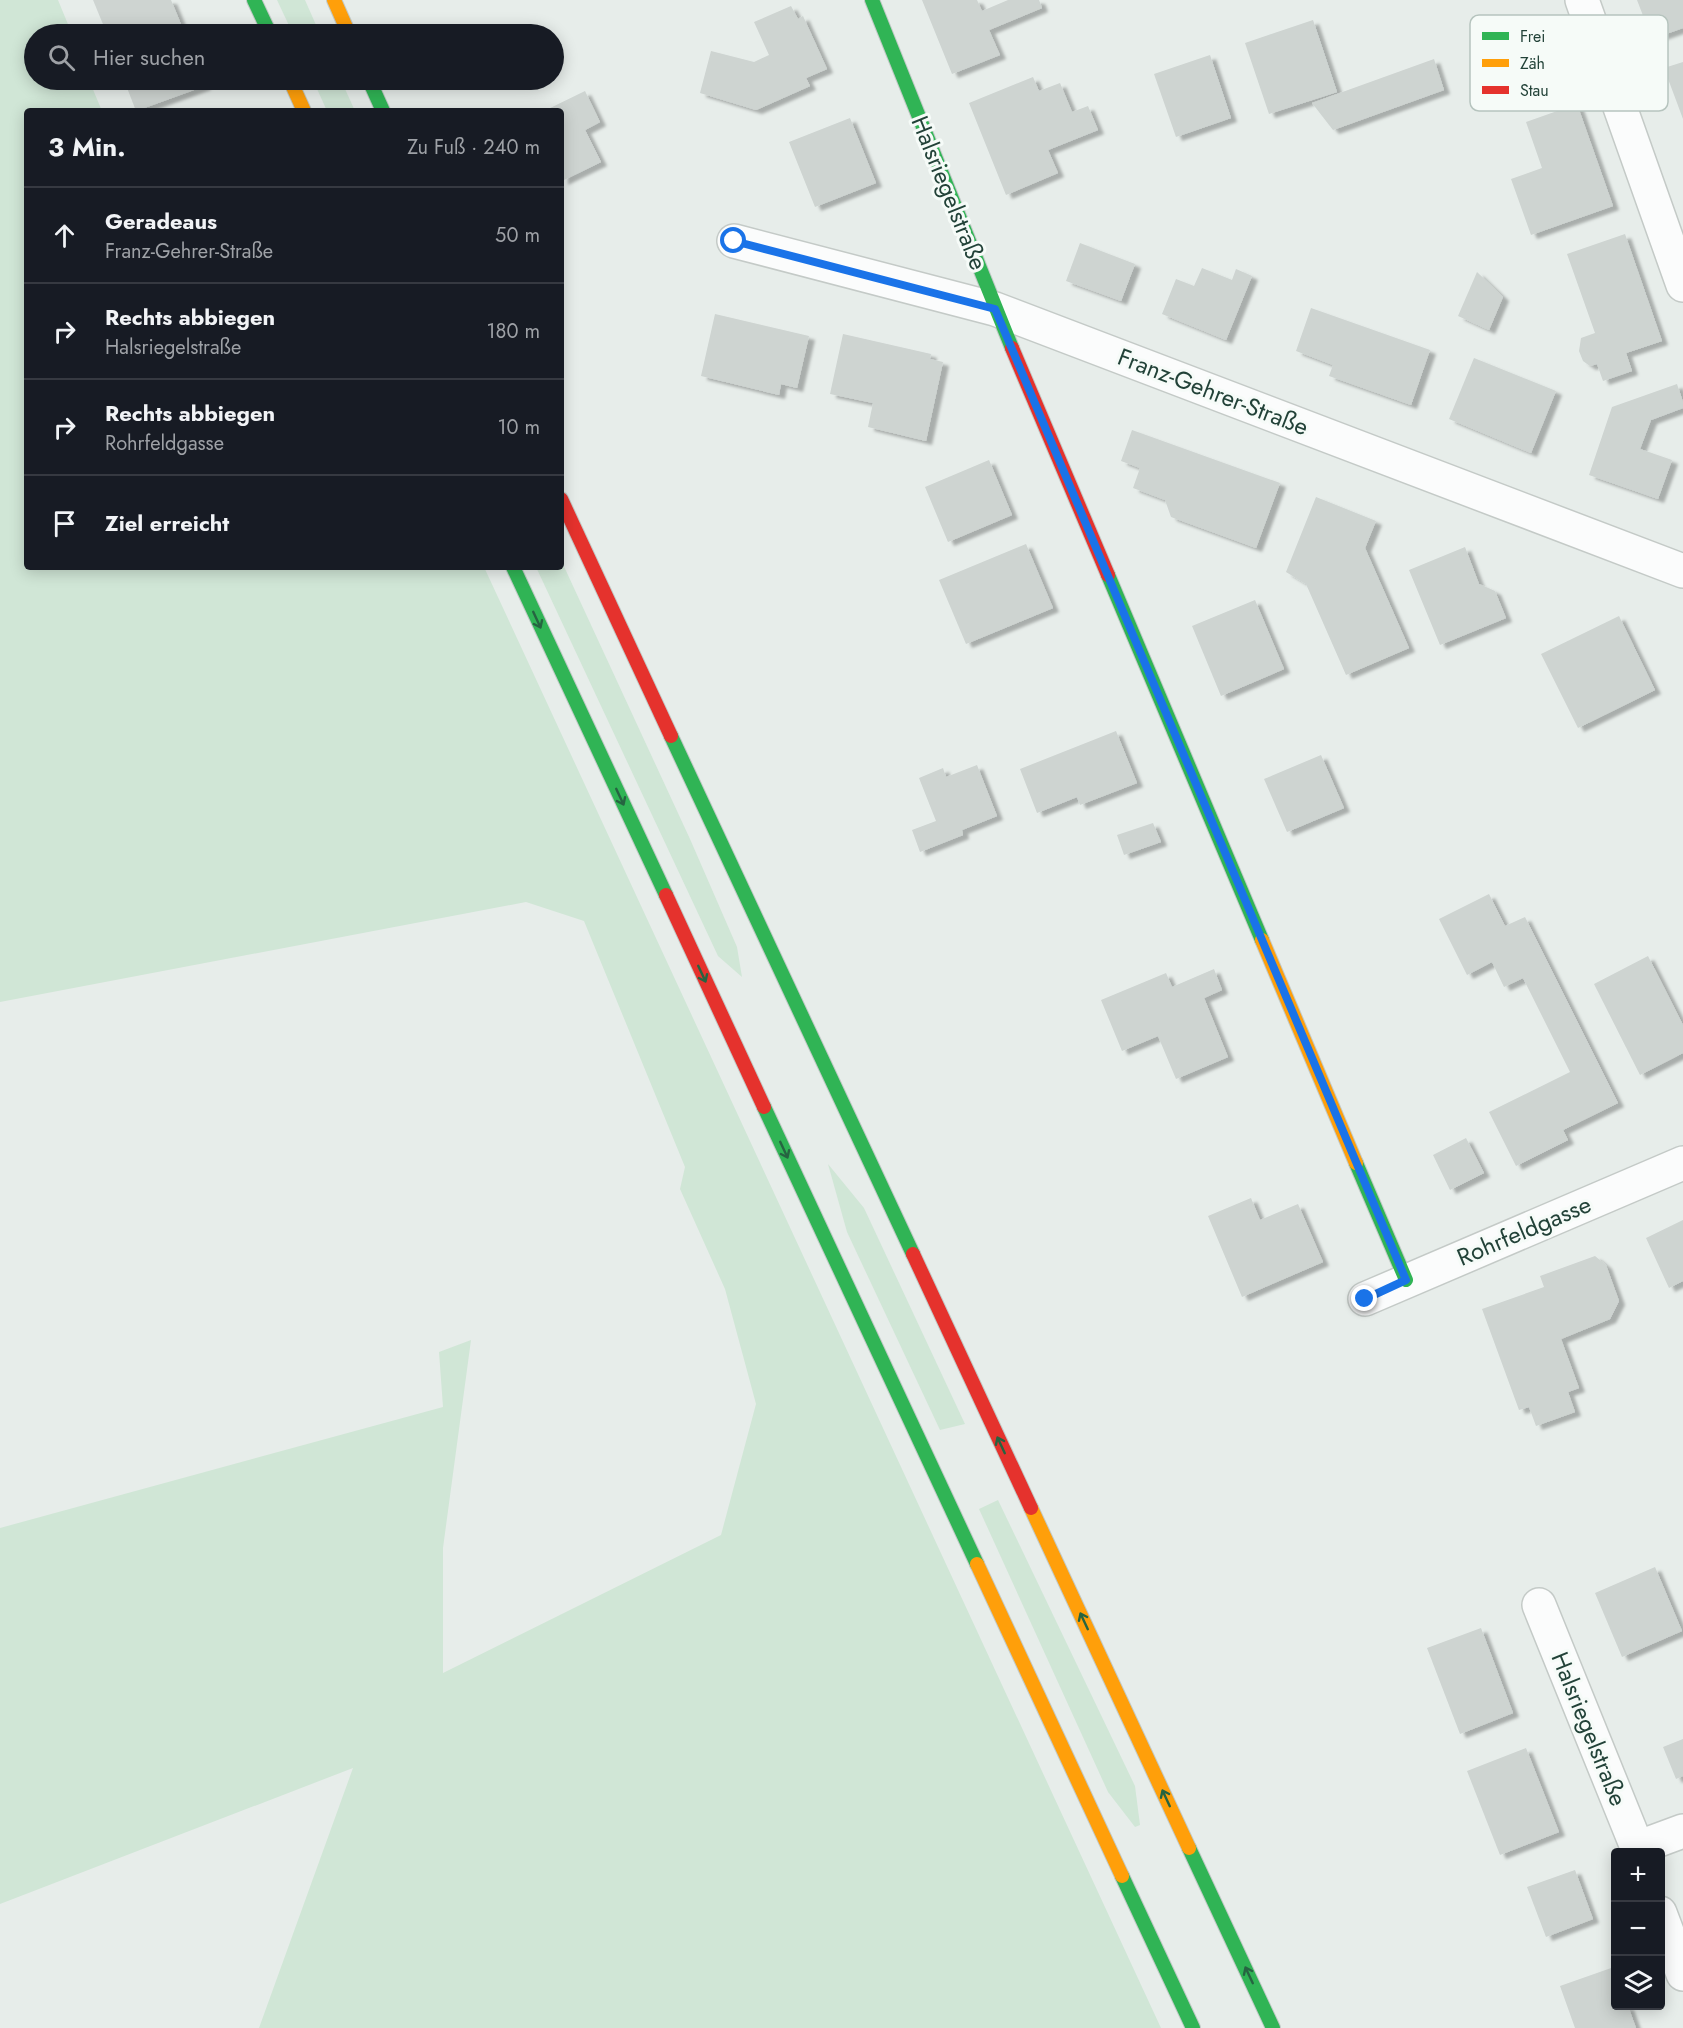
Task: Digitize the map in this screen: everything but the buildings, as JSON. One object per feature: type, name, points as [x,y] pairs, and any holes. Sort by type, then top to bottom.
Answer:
[{"type":"main road","points":[[254,0],[265,24]]},
{"type":"main road","points":[[334,0],[345,24]]},
{"type":"main road","name":"Halsriegelstraße","points":[[872,0],[995,309],[1406,1280]]},
{"type":"main road","points":[[295,90],[303,108]]},
{"type":"main road","points":[[374,90],[382,108]]},
{"type":"main road","points":[[564,505],[1273,2028]]},
{"type":"main road","points":[[514,570],[1193,2028]]},
{"type":"street","points":[[1582,0],[1587,15]]},
{"type":"street","points":[[1621,111],[1683,285]]},
{"type":"street","name":"Franz-Gehrer-Straße","points":[[734,241],[995,309],[1683,571]]},
{"type":"street","name":"Rohrfeldgasse","points":[[1365,1299],[1683,1163]]},
{"type":"street","name":"Halsriegelstraße","points":[[1539,1605],[1637,1848]]},
{"type":"street","points":[[1643,1848],[1683,1831]]},
{"type":"street","points":[[1665,1926],[1683,1974]]},
{"type":"green space","points":[[0,0],[58,0],[68,24],[24,24],[24,90],[93,90],[101,108],[24,108],[24,570],[485,570],[1161,2028],[259,2028],[353,1768],[0,1904],[0,1528],[443,1407],[439,1352],[471,1340],[443,1548],[443,1673],[721,1535],[756,1404],[725,1289],[680,1189],[685,1167],[584,921],[526,902],[0,1002]]},
{"type":"green space","points":[[277,0],[305,0],[316,24],[288,24]]},
{"type":"green space","points":[[318,90],[346,90],[354,108],[326,108]]},
{"type":"green space","points":[[564,566],[690,839],[737,947],[742,977],[718,956],[537,570],[564,570]]},
{"type":"green space","points":[[828,1164],[864,1208],[965,1424],[940,1430],[847,1232]]},
{"type":"green space","points":[[998,1500],[1135,1786],[1140,1825],[1135,1827],[1108,1792],[979,1509]]},
{"type":"traffic: fast","points":[[254,0],[265,24]]},
{"type":"traffic: fast","points":[[872,0],[1012,348]]},
{"type":"traffic: fast","points":[[374,90],[382,108]]},
{"type":"traffic: fast","points":[[514,570],[666,895]]},
{"type":"traffic: fast","points":[[1108,575],[1262,940]]},
{"type":"traffic: fast","points":[[671,736],[913,1254]]},
{"type":"traffic: fast","points":[[764,1107],[977,1564]]},
{"type":"traffic: fast","points":[[1356,1163],[1406,1280]]},
{"type":"traffic: fast","points":[[1189,1848],[1273,2028]]},
{"type":"traffic: fast","points":[[1122,1876],[1193,2028]]},
{"type":"traffic: slow","points":[[334,0],[345,24]]},
{"type":"traffic: slow","points":[[295,90],[303,108]]},
{"type":"traffic: slow","points":[[1262,940],[1356,1163]]},
{"type":"traffic: slow","points":[[1031,1508],[1189,1848]]},
{"type":"traffic: slow","points":[[977,1564],[1122,1876]]},
{"type":"traffic: jam","points":[[1012,348],[1108,575]]},
{"type":"traffic: jam","points":[[564,505],[671,736]]},
{"type":"traffic: jam","points":[[666,895],[764,1107]]},
{"type":"traffic: jam","points":[[913,1254],[1031,1508]]},
{"type":"route","points":[[734,241],[995,309],[1406,1280],[1365,1299]]}]
